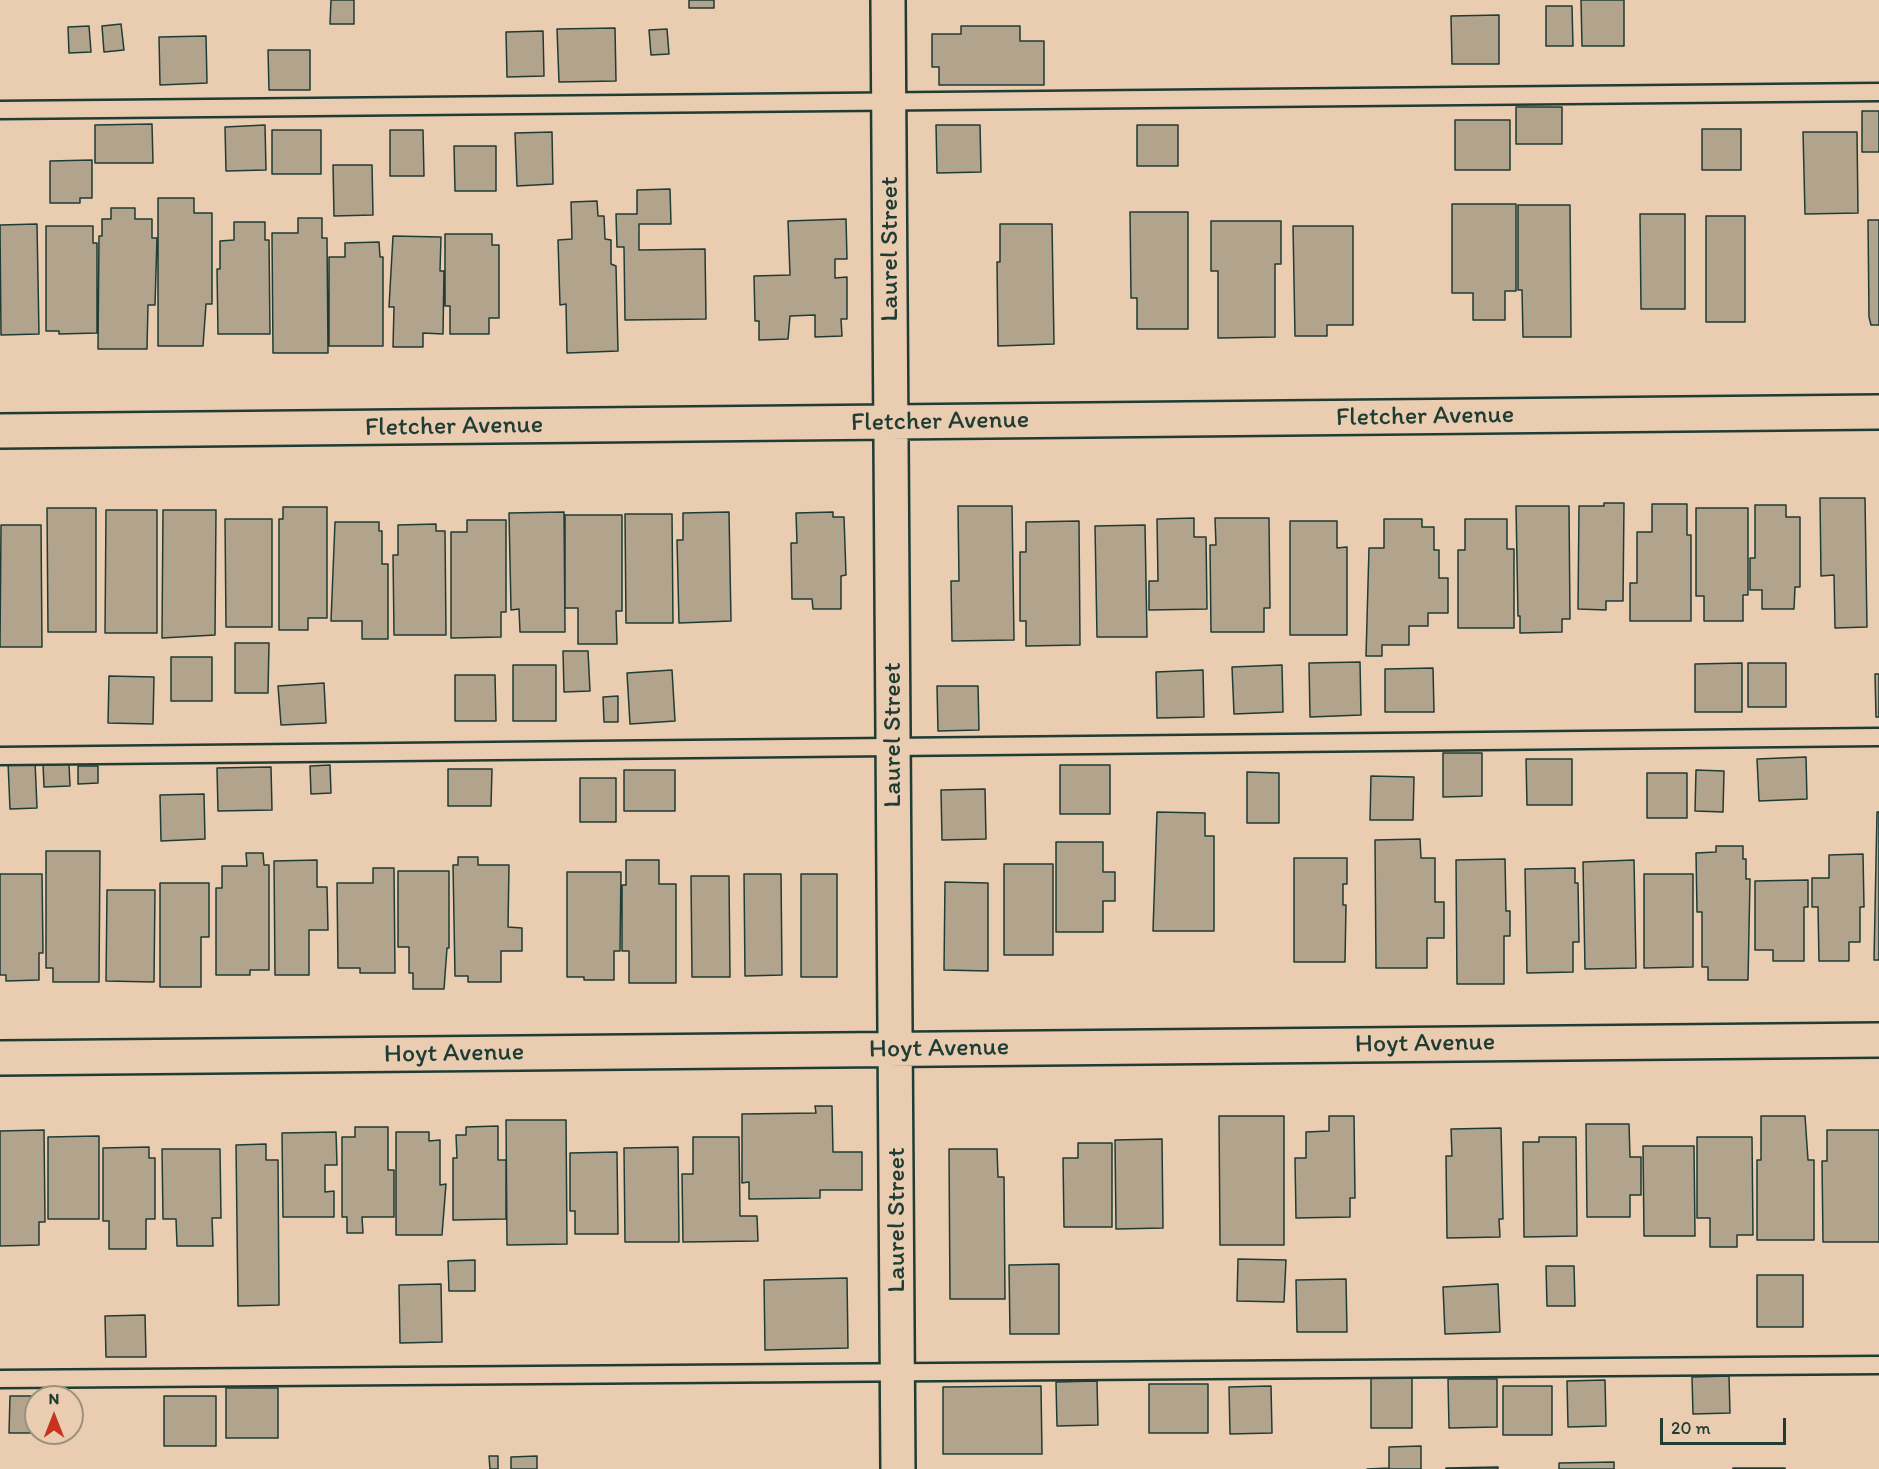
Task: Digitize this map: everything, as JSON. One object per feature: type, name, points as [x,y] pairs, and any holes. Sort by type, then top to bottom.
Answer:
[{"type":"street","name":"Laurel Street","points":[[888,0],[898,1469]]},
{"type":"street","name":"Fletcher Avenue","points":[[0,431],[1879,412]]},
{"type":"street","name":"Hoyt Avenue","points":[[0,1058],[1879,1040]]},
{"type":"lane","points":[[0,110],[1879,92]]},
{"type":"lane","points":[[0,756],[1879,737]]},
{"type":"lane","points":[[0,1379],[1879,1365]]},
{"type":"building","points":[[331,0],[354,0],[354,24],[330,24]]},
{"type":"building","points":[[689,0],[714,0],[714,8],[689,8]]},
{"type":"building","points":[[1581,0],[1624,0],[1624,46],[1582,46]]},
{"type":"building","points":[[1546,6],[1572,6],[1573,46],[1546,46]]},
{"type":"building","points":[[1499,15],[1499,64],[1452,64],[1451,16]]},
{"type":"building","points":[[121,24],[124,50],[104,52],[102,26]]},
{"type":"building","points":[[89,26],[91,52],[69,53],[68,27]]},
{"type":"building","points":[[961,26],[1020,26],[1020,41],[1044,41],[1044,85],[939,85],[939,67],[932,67],[932,34],[961,34]]},
{"type":"building","points":[[615,28],[616,81],[559,82],[557,29]]},
{"type":"building","points":[[667,29],[669,54],[651,55],[649,30]]},
{"type":"building","points":[[543,31],[544,76],[507,77],[506,32]]},
{"type":"building","points":[[206,36],[207,83],[160,85],[159,37]]},
{"type":"building","points":[[268,50],[310,50],[310,90],[269,90]]},
{"type":"building","points":[[1516,107],[1562,107],[1562,144],[1516,144]]},
{"type":"building","points":[[1862,111],[1879,111],[1879,152],[1862,152]]},
{"type":"building","points":[[1455,120],[1510,120],[1510,170],[1455,170]]},
{"type":"building","points":[[152,124],[153,163],[95,163],[95,125]]},
{"type":"building","points":[[265,125],[266,170],[226,171],[225,127]]},
{"type":"building","points":[[936,125],[980,125],[981,172],[937,173]]},
{"type":"building","points":[[1137,125],[1178,125],[1178,166],[1137,166]]},
{"type":"building","points":[[1702,129],[1741,129],[1741,170],[1702,170]]},
{"type":"building","points":[[272,130],[321,130],[321,174],[272,174]]},
{"type":"building","points":[[390,130],[423,130],[424,176],[390,176]]},
{"type":"building","points":[[552,132],[553,184],[517,186],[515,133]]},
{"type":"building","points":[[1803,132],[1857,132],[1858,213],[1805,214]]},
{"type":"building","points":[[454,146],[496,146],[496,191],[455,191]]},
{"type":"building","points":[[92,160],[92,198],[80,198],[80,203],[50,203],[50,161]]},
{"type":"building","points":[[333,165],[372,165],[373,215],[334,216]]},
{"type":"building","points":[[670,189],[671,224],[639,224],[639,250],[705,249],[706,319],[625,320],[624,247],[617,247],[616,214],[637,214],[637,190]]},
{"type":"building","points":[[158,198],[194,198],[194,213],[212,213],[212,304],[206,304],[203,346],[158,346]]},
{"type":"building","points":[[597,201],[598,216],[604,216],[605,239],[611,240],[611,264],[616,266],[618,351],[567,353],[566,304],[560,305],[558,240],[572,239],[571,202]]},
{"type":"building","points":[[1452,204],[1516,204],[1516,291],[1505,291],[1505,320],[1473,320],[1473,293],[1452,293]]},
{"type":"building","points":[[1518,205],[1570,205],[1571,337],[1523,337],[1522,290],[1518,290]]},
{"type":"building","points":[[111,208],[135,208],[135,219],[152,219],[152,238],[157,238],[155,305],[148,305],[147,349],[98,349],[99,236],[102,236],[102,219],[111,219]]},
{"type":"building","points":[[1130,212],[1188,212],[1188,329],[1137,329],[1137,298],[1131,298]]},
{"type":"building","points":[[1640,214],[1685,214],[1685,309],[1641,309]]},
{"type":"building","points":[[1706,216],[1745,216],[1745,322],[1706,322]]},
{"type":"building","points":[[298,218],[322,218],[322,238],[327,238],[328,353],[273,353],[272,233],[298,233]]},
{"type":"building","points":[[846,219],[847,259],[835,259],[835,278],[847,277],[847,319],[841,319],[842,336],[815,337],[815,315],[790,316],[788,339],[759,340],[759,321],[755,321],[754,276],[790,275],[788,221]]},
{"type":"building","points":[[1868,220],[1879,220],[1879,325],[1871,325],[1869,317]]},
{"type":"building","points":[[1211,221],[1281,221],[1281,264],[1275,264],[1275,337],[1218,338],[1218,271],[1211,271]]},
{"type":"building","points":[[234,222],[265,222],[265,240],[269,240],[270,334],[218,334],[217,269],[220,269],[220,241],[234,240]]},
{"type":"building","points":[[37,224],[39,334],[1,335],[0,225]]},
{"type":"building","points":[[1000,224],[1052,224],[1054,344],[998,346],[997,262],[1000,262]]},
{"type":"building","points":[[46,226],[93,226],[93,243],[97,243],[97,333],[59,334],[59,331],[46,331]]},
{"type":"building","points":[[1293,226],[1353,226],[1353,325],[1327,325],[1327,336],[1295,336]]},
{"type":"building","points":[[445,234],[492,234],[492,245],[499,245],[499,318],[489,318],[489,334],[450,334],[450,306],[445,306]]},
{"type":"building","points":[[393,236],[441,237],[440,271],[444,271],[443,334],[423,333],[423,347],[393,347],[394,307],[389,307]]},
{"type":"building","points":[[379,242],[380,257],[383,257],[383,346],[329,346],[329,257],[345,257],[345,243]]},
{"type":"building","points":[[1820,498],[1865,498],[1867,627],[1835,628],[1834,575],[1821,576]]},
{"type":"building","points":[[1604,503],[1624,503],[1623,601],[1606,601],[1606,610],[1578,609],[1579,506],[1604,506]]},
{"type":"building","points":[[1652,504],[1687,504],[1687,535],[1691,535],[1691,621],[1630,621],[1630,583],[1637,583],[1637,532],[1652,532]]},
{"type":"building","points":[[1755,505],[1786,505],[1786,517],[1800,517],[1800,587],[1795,587],[1794,609],[1762,609],[1762,590],[1750,590],[1750,558],[1755,558]]},
{"type":"building","points":[[958,506],[1012,506],[1014,640],[952,641],[951,581],[959,581]]},
{"type":"building","points":[[1516,506],[1569,506],[1570,619],[1562,619],[1562,632],[1520,633]]},
{"type":"building","points":[[283,507],[327,507],[327,618],[308,618],[308,630],[279,630],[279,519],[283,519]]},
{"type":"building","points":[[47,508],[96,508],[96,632],[48,632]]},
{"type":"building","points":[[1696,508],[1748,508],[1748,595],[1743,595],[1743,621],[1704,621],[1704,596],[1696,596]]},
{"type":"building","points":[[106,510],[157,510],[157,633],[105,633]]},
{"type":"building","points":[[163,510],[216,510],[215,635],[162,638]]},
{"type":"building","points":[[564,512],[565,632],[520,632],[519,609],[511,610],[509,513]]},
{"type":"building","points":[[729,512],[731,621],[679,623],[677,540],[683,540],[683,513]]},
{"type":"building","points":[[833,512],[833,517],[844,517],[846,575],[841,576],[841,609],[813,609],[812,599],[792,599],[791,543],[797,543],[796,513]]},
{"type":"building","points":[[625,514],[672,514],[673,623],[626,623]]},
{"type":"building","points":[[565,515],[622,515],[622,611],[616,611],[617,644],[578,644],[578,608],[565,608]]},
{"type":"building","points":[[1194,518],[1194,537],[1206,537],[1207,609],[1149,610],[1149,581],[1158,581],[1157,519]]},
{"type":"building","points":[[1215,518],[1269,518],[1270,608],[1264,608],[1264,632],[1211,632],[1210,545],[1216,545]]},
{"type":"building","points":[[225,519],[272,519],[272,627],[226,627]]},
{"type":"building","points":[[1384,519],[1422,519],[1422,527],[1434,527],[1434,550],[1439,550],[1439,578],[1448,578],[1448,613],[1428,613],[1428,626],[1409,626],[1409,645],[1382,645],[1382,656],[1366,656],[1369,548],[1384,548]]},
{"type":"building","points":[[1465,519],[1507,519],[1507,549],[1514,549],[1514,628],[1458,628],[1458,550],[1465,550]]},
{"type":"building","points":[[467,520],[506,520],[506,612],[501,612],[501,637],[451,638],[451,532],[467,532]]},
{"type":"building","points":[[1079,521],[1080,645],[1026,646],[1026,621],[1020,621],[1020,552],[1026,552],[1026,522]]},
{"type":"building","points":[[1290,521],[1337,521],[1337,548],[1347,547],[1347,635],[1290,635]]},
{"type":"building","points":[[335,522],[379,522],[379,531],[382,531],[382,564],[388,564],[388,639],[362,639],[362,621],[331,621]]},
{"type":"building","points":[[436,524],[436,531],[445,531],[446,635],[394,635],[393,555],[398,555],[398,525]]},
{"type":"building","points":[[1,525],[41,525],[42,647],[0,647]]},
{"type":"building","points":[[1145,525],[1147,637],[1097,637],[1095,526]]},
{"type":"building","points":[[235,643],[269,643],[268,693],[235,693]]},
{"type":"building","points":[[563,651],[588,651],[590,691],[564,692]]},
{"type":"building","points":[[171,657],[212,657],[212,701],[171,701]]},
{"type":"building","points":[[1360,662],[1361,715],[1310,717],[1309,663]]},
{"type":"building","points":[[1742,663],[1742,712],[1695,712],[1695,664]]},
{"type":"building","points":[[1748,663],[1786,663],[1786,707],[1748,707]]},
{"type":"building","points":[[513,665],[556,665],[556,721],[513,721]]},
{"type":"building","points":[[1282,665],[1283,712],[1234,714],[1232,667]]},
{"type":"building","points":[[1433,668],[1434,712],[1385,712],[1385,669]]},
{"type":"building","points":[[672,670],[675,721],[630,724],[627,673]]},
{"type":"building","points":[[1203,670],[1204,717],[1157,718],[1156,672]]},
{"type":"building","points":[[1875,674],[1879,674],[1879,717],[1876,717]]},
{"type":"building","points":[[455,675],[495,675],[496,721],[455,721]]},
{"type":"building","points":[[109,676],[154,677],[153,724],[108,723]]},
{"type":"building","points":[[324,683],[326,723],[281,725],[278,686]]},
{"type":"building","points":[[937,686],[978,686],[979,730],[938,731]]},
{"type":"building","points":[[618,696],[618,722],[604,722],[603,697]]},
{"type":"building","points":[[1443,753],[1482,753],[1482,796],[1443,797]]},
{"type":"building","points":[[1806,757],[1807,799],[1759,801],[1757,759]]},
{"type":"building","points":[[1526,759],[1572,759],[1572,805],[1527,805]]},
{"type":"building","points":[[35,761],[37,808],[10,809],[8,762]]},
{"type":"building","points":[[43,764],[69,764],[70,786],[44,787]]},
{"type":"building","points":[[330,765],[331,793],[311,794],[310,766]]},
{"type":"building","points":[[1060,765],[1110,765],[1110,814],[1060,814]]},
{"type":"building","points":[[78,766],[98,766],[98,783],[78,784]]},
{"type":"building","points":[[271,767],[272,810],[218,811],[217,768]]},
{"type":"building","points":[[448,769],[492,769],[491,806],[448,806]]},
{"type":"building","points":[[624,770],[675,770],[675,811],[624,811]]},
{"type":"building","points":[[1696,770],[1724,771],[1723,812],[1695,811]]},
{"type":"building","points":[[1247,772],[1279,773],[1279,823],[1247,823]]},
{"type":"building","points":[[1647,773],[1687,773],[1687,818],[1647,818]]},
{"type":"building","points":[[1371,776],[1414,777],[1413,820],[1370,820]]},
{"type":"building","points":[[580,778],[616,778],[616,822],[580,822]]},
{"type":"building","points":[[985,789],[986,839],[942,840],[941,790]]},
{"type":"building","points":[[204,794],[205,839],[161,841],[160,795]]},
{"type":"building","points":[[1157,812],[1205,813],[1205,836],[1214,836],[1214,931],[1153,931]]},
{"type":"building","points":[[1877,812],[1879,812],[1879,960],[1874,960]]},
{"type":"building","points":[[1420,839],[1421,858],[1435,858],[1435,902],[1444,902],[1444,938],[1427,938],[1427,968],[1376,968],[1375,840]]},
{"type":"building","points":[[1056,842],[1103,842],[1103,872],[1115,872],[1115,901],[1103,901],[1103,932],[1056,932]]},
{"type":"building","points":[[1716,846],[1743,846],[1743,859],[1746,859],[1746,879],[1750,879],[1748,980],[1708,980],[1708,967],[1702,967],[1702,912],[1697,912],[1696,853],[1716,852]]},
{"type":"building","points":[[46,851],[100,851],[99,982],[53,982],[53,968],[46,968]]},
{"type":"building","points":[[246,853],[263,853],[264,865],[269,865],[269,970],[250,970],[250,975],[216,975],[216,888],[222,888],[222,866],[247,866]]},
{"type":"building","points":[[1863,854],[1864,907],[1860,907],[1860,942],[1849,942],[1849,961],[1819,961],[1818,907],[1812,907],[1812,878],[1829,878],[1829,855]]},
{"type":"building","points":[[458,857],[478,857],[478,865],[509,865],[508,927],[522,928],[522,951],[501,951],[501,982],[468,982],[468,976],[455,976],[453,865],[458,865]]},
{"type":"building","points":[[1294,858],[1347,858],[1347,884],[1343,884],[1343,905],[1346,905],[1345,962],[1294,962]]},
{"type":"building","points":[[1505,859],[1506,911],[1510,911],[1510,936],[1504,936],[1504,984],[1457,984],[1456,860]]},
{"type":"building","points":[[317,860],[317,887],[327,887],[328,930],[309,930],[309,975],[275,975],[274,861]]},
{"type":"building","points":[[626,860],[659,860],[659,884],[676,884],[676,983],[629,983],[629,951],[622,951],[622,885],[626,885]]},
{"type":"building","points":[[1634,860],[1636,968],[1585,969],[1583,862]]},
{"type":"building","points":[[1004,864],[1053,864],[1053,955],[1004,955]]},
{"type":"building","points":[[373,868],[394,868],[395,973],[360,973],[360,968],[338,968],[337,883],[373,883]]},
{"type":"building","points":[[1575,868],[1575,883],[1578,883],[1579,942],[1573,942],[1573,972],[1527,973],[1525,869]]},
{"type":"building","points":[[398,871],[449,871],[449,948],[447,948],[444,989],[413,989],[413,973],[409,973],[409,947],[398,947]]},
{"type":"building","points":[[567,872],[621,872],[620,951],[614,951],[614,980],[584,980],[584,977],[567,977]]},
{"type":"building","points":[[0,874],[42,874],[43,953],[39,953],[39,980],[6,981],[6,975],[0,975]]},
{"type":"building","points":[[744,874],[781,874],[782,975],[745,976]]},
{"type":"building","points":[[801,874],[837,874],[837,977],[801,977]]},
{"type":"building","points":[[1644,874],[1693,874],[1693,967],[1644,968]]},
{"type":"building","points":[[691,876],[729,876],[730,977],[692,977]]},
{"type":"building","points":[[1808,880],[1808,907],[1804,907],[1804,961],[1773,961],[1773,950],[1755,950],[1755,881]]},
{"type":"building","points":[[945,882],[988,883],[988,971],[944,970]]},
{"type":"building","points":[[160,883],[209,883],[209,937],[201,937],[201,987],[160,987]]},
{"type":"building","points":[[107,890],[155,890],[154,982],[106,981]]},
{"type":"building","points":[[815,1106],[832,1106],[833,1152],[862,1152],[862,1190],[820,1190],[820,1198],[749,1199],[749,1182],[742,1183],[742,1114],[816,1113]]},
{"type":"building","points":[[1219,1116],[1284,1116],[1284,1245],[1220,1245]]},
{"type":"building","points":[[1329,1116],[1354,1116],[1355,1198],[1350,1198],[1350,1217],[1296,1218],[1295,1158],[1306,1158],[1306,1132],[1329,1131]]},
{"type":"building","points":[[1761,1116],[1805,1116],[1808,1160],[1814,1160],[1814,1240],[1757,1240],[1757,1160],[1761,1160]]},
{"type":"building","points":[[506,1120],[566,1120],[567,1244],[507,1245]]},
{"type":"building","points":[[1586,1124],[1629,1124],[1630,1157],[1641,1157],[1641,1195],[1630,1195],[1630,1217],[1587,1217]]},
{"type":"building","points":[[498,1126],[498,1160],[506,1160],[506,1219],[453,1220],[453,1158],[457,1158],[456,1135],[466,1135],[466,1127]]},
{"type":"building","points":[[355,1127],[388,1127],[388,1170],[394,1170],[394,1217],[362,1217],[363,1233],[347,1233],[347,1217],[342,1217],[342,1137],[355,1137]]},
{"type":"building","points":[[1501,1128],[1503,1219],[1499,1219],[1500,1237],[1447,1238],[1446,1156],[1452,1156],[1451,1129]]},
{"type":"building","points":[[44,1130],[45,1222],[39,1222],[39,1245],[0,1246],[0,1131]]},
{"type":"building","points":[[1827,1130],[1879,1130],[1879,1242],[1823,1242],[1822,1161],[1827,1161]]},
{"type":"building","points":[[336,1132],[337,1165],[325,1165],[325,1192],[334,1191],[334,1217],[283,1217],[282,1133]]},
{"type":"building","points":[[396,1132],[429,1132],[429,1141],[440,1140],[440,1185],[446,1184],[442,1235],[396,1235]]},
{"type":"building","points":[[99,1136],[99,1219],[48,1219],[48,1137]]},
{"type":"building","points":[[693,1137],[739,1137],[740,1216],[757,1216],[758,1241],[683,1242],[682,1174],[693,1174]]},
{"type":"building","points":[[1539,1137],[1576,1137],[1577,1236],[1524,1237],[1523,1142],[1539,1142]]},
{"type":"building","points":[[1697,1137],[1752,1137],[1753,1235],[1737,1235],[1737,1247],[1710,1247],[1710,1218],[1697,1218]]},
{"type":"building","points":[[1162,1139],[1163,1228],[1116,1229],[1115,1140]]},
{"type":"building","points":[[1078,1143],[1112,1143],[1112,1227],[1064,1227],[1063,1158],[1078,1158]]},
{"type":"building","points":[[266,1144],[266,1160],[278,1160],[279,1305],[238,1306],[236,1145]]},
{"type":"building","points":[[1643,1146],[1694,1146],[1695,1236],[1644,1236]]},
{"type":"building","points":[[149,1147],[149,1158],[155,1158],[155,1219],[146,1219],[146,1249],[109,1249],[109,1221],[103,1221],[103,1148]]},
{"type":"building","points":[[678,1147],[679,1242],[625,1242],[624,1148]]},
{"type":"building","points":[[162,1149],[220,1149],[221,1218],[212,1218],[213,1246],[177,1246],[176,1219],[163,1219]]},
{"type":"building","points":[[949,1149],[997,1149],[998,1177],[1004,1177],[1005,1299],[950,1299]]},
{"type":"building","points":[[617,1152],[618,1234],[575,1234],[575,1211],[570,1211],[570,1153]]},
{"type":"building","points":[[1238,1259],[1286,1260],[1284,1302],[1237,1301]]},
{"type":"building","points":[[475,1260],[475,1291],[449,1291],[448,1261]]},
{"type":"building","points":[[1059,1264],[1059,1334],[1010,1334],[1009,1265]]},
{"type":"building","points":[[1546,1266],[1574,1266],[1575,1306],[1547,1306]]},
{"type":"building","points":[[1757,1275],[1803,1275],[1803,1327],[1757,1327]]},
{"type":"building","points":[[847,1278],[848,1348],[765,1350],[764,1280]]},
{"type":"building","points":[[1346,1279],[1347,1332],[1297,1332],[1296,1280]]},
{"type":"building","points":[[441,1284],[442,1342],[400,1343],[399,1285]]},
{"type":"building","points":[[1498,1284],[1500,1332],[1445,1334],[1443,1287]]},
{"type":"building","points":[[145,1315],[146,1357],[106,1357],[105,1316]]},
{"type":"building","points":[[1729,1376],[1730,1413],[1693,1414],[1692,1377]]},
{"type":"building","points":[[1371,1378],[1412,1378],[1412,1428],[1371,1428]]},
{"type":"building","points":[[1448,1379],[1497,1379],[1497,1427],[1449,1428]]},
{"type":"building","points":[[1605,1380],[1606,1426],[1568,1427],[1567,1381]]},
{"type":"building","points":[[1097,1381],[1098,1425],[1057,1426],[1056,1382]]},
{"type":"building","points":[[1149,1384],[1208,1384],[1208,1433],[1149,1433]]},
{"type":"building","points":[[1041,1386],[1042,1454],[943,1454],[943,1387]]},
{"type":"building","points":[[1271,1386],[1272,1433],[1230,1434],[1229,1387]]},
{"type":"building","points":[[1503,1386],[1552,1386],[1552,1435],[1503,1435]]},
{"type":"building","points":[[226,1388],[278,1388],[278,1438],[226,1438]]},
{"type":"building","points":[[10,1396],[24,1396],[24,1433],[9,1433]]},
{"type":"building","points":[[164,1396],[216,1396],[216,1446],[164,1446]]},
{"type":"building","points":[[1421,1446],[1421,1469],[1367,1469],[1389,1468],[1389,1447]]},
{"type":"building","points":[[489,1456],[498,1456],[498,1469],[490,1469]]},
{"type":"building","points":[[537,1456],[537,1469],[511,1469],[511,1457]]},
{"type":"building","points":[[1614,1462],[1614,1469],[1559,1469],[1559,1463]]},
{"type":"building","points":[[1498,1467],[1498,1469],[1446,1469],[1446,1468]]},
{"type":"building","points":[[1785,1468],[1785,1469],[1733,1469]]}]
